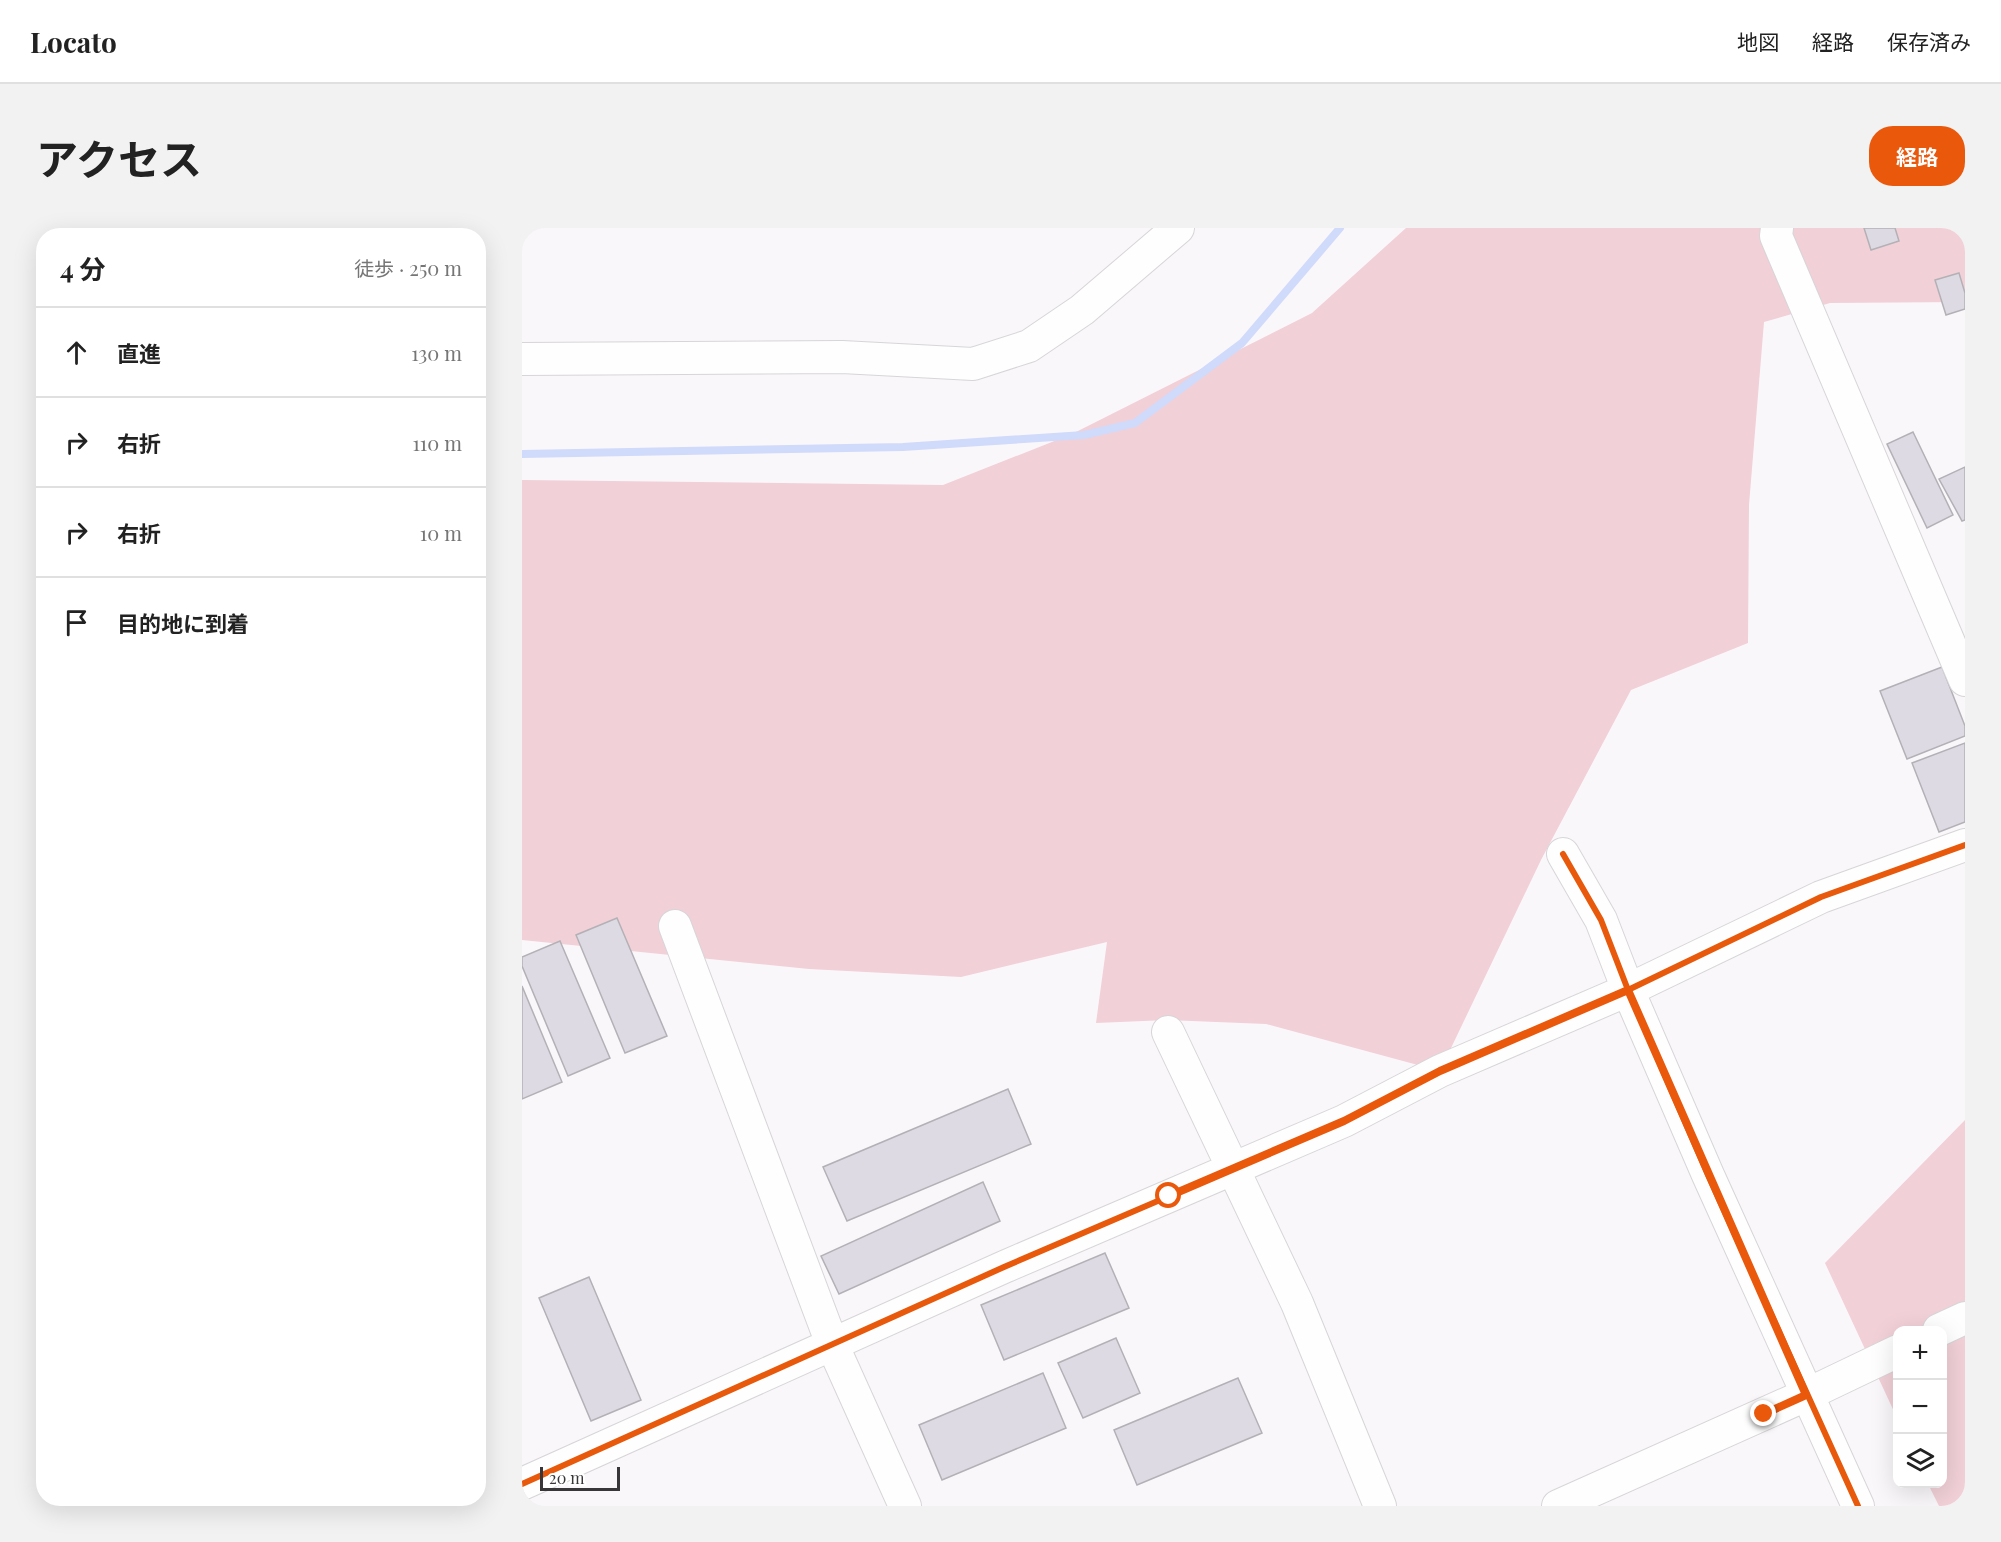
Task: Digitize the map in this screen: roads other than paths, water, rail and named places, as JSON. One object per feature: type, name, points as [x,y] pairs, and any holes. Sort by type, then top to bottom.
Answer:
[{"type":"street","points":[[522,359],[842,357],[974,364],[1029,346],[1082,310],[1178,228]]},
{"type":"street","points":[[1777,228],[1776,236],[1965,680]]},
{"type":"street","points":[[522,1484],[832,1344],[1344,1121],[1440,1071],[1628,990],[1821,897],[1965,844]]},
{"type":"street","points":[[1563,854],[1601,920],[1628,990],[1806,1395],[1858,1506]]},
{"type":"street","points":[[675,926],[832,1344],[905,1506]]},
{"type":"street","points":[[1168,1032],[1231,1169],[1298,1303],[1380,1506]]},
{"type":"street","points":[[1947,1326],[1965,1318]]},
{"type":"street","points":[[1558,1506],[1893,1353]]},
{"type":"waterway","points":[[522,454],[903,447],[1084,435],[1135,423],[1242,343],[1340,228]]}]
